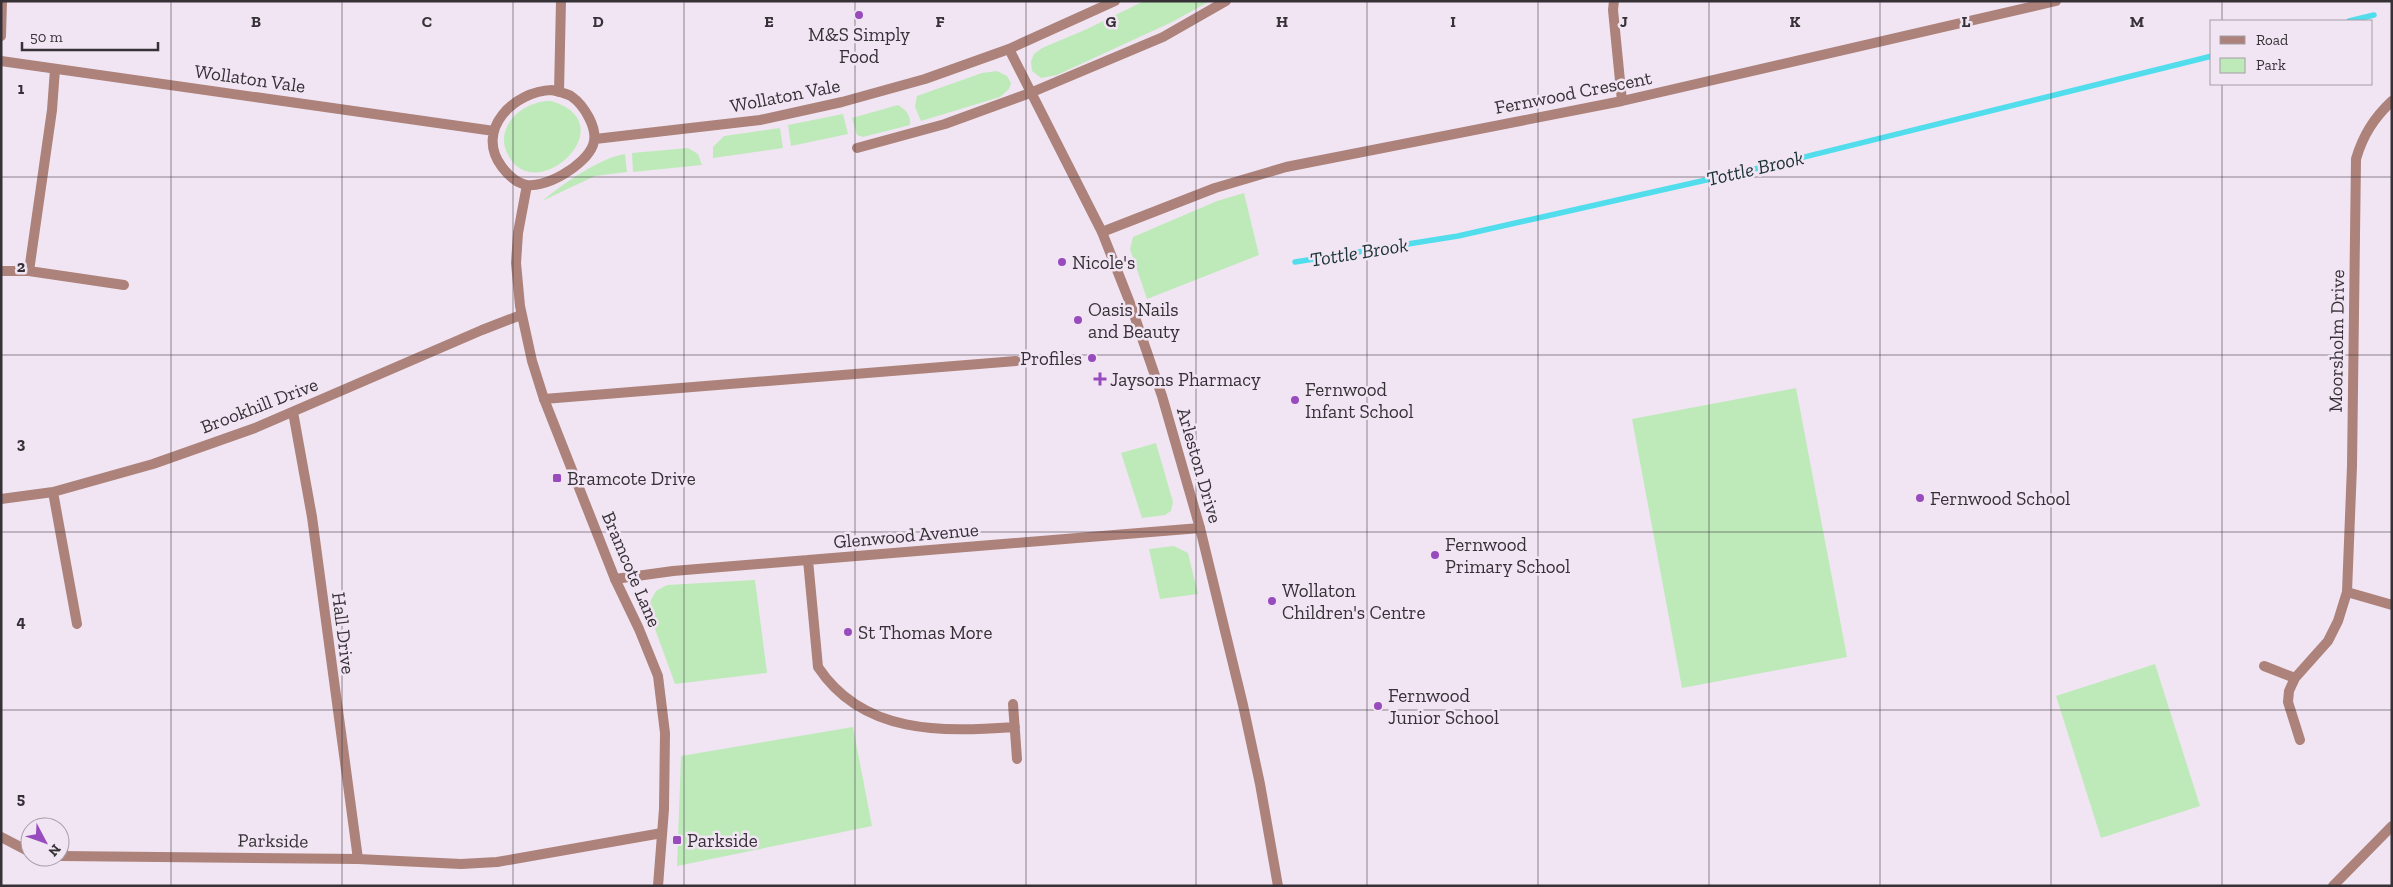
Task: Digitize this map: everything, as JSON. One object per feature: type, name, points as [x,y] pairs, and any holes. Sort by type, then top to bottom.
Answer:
[{"type":"street","points":[[1,36],[2,1]]},
{"type":"street","points":[[558,92],[561,1]]},
{"type":"street","name":"Wollaton Vale","points":[[595,139],[754,121],[796,114],[925,80],[1009,50],[1115,1]]},
{"type":"street","points":[[856,148],[945,124],[1030,93],[1163,36],[1226,1]]},
{"type":"street","points":[[1614,1],[1613,10],[1622,101]]},
{"type":"street","name":"Fernwood Crescent","points":[[1102,232],[1214,188],[1286,167],[1622,101],[2056,1]]},
{"type":"street","name":"Arleston Drive","points":[[1009,50],[1102,232],[1130,303],[1156,379],[1200,528],[1251,741],[1278,886]]},
{"type":"street","name":"Wollaton Vale","points":[[1,62],[494,131]]},
{"type":"street","points":[[29,272],[52,110],[55,69]]},
{"type":"street","points":[[536,92],[558,92],[572,97],[584,110],[592,126],[595,139],[586,156],[568,171],[545,182],[527,185],[514,180],[497,159],[493,144],[494,131],[504,112],[518,101],[536,92]]},
{"type":"street","name":"Moorsholm Drive","points":[[2300,740],[2288,702],[2288,691],[2295,678],[2328,641],[2338,621],[2347,592],[2352,466],[2356,158],[2363,138],[2371,124],[2392,101]]},
{"type":"street","name":"Bramcote Lane","points":[[527,185],[516,248],[521,315],[544,399],[615,579],[640,629],[658,676],[665,733],[662,834],[658,886]]},
{"type":"street","points":[[1,271],[29,272],[124,285]]},
{"type":"street","name":"Brookhill Drive","points":[[1,500],[53,492],[153,464],[293,412],[521,315]]},
{"type":"street","points":[[544,399],[1016,361]]},
{"type":"street","name":"Hall Drive","points":[[293,412],[312,517],[358,859]]},
{"type":"street","points":[[53,492],[77,624]]},
{"type":"street","name":"Glenwood Avenue","points":[[615,579],[673,571],[1200,528]]},
{"type":"street","points":[[808,560],[818,667],[828,681],[840,692],[867,712],[893,723],[967,730],[1014,727]]},
{"type":"street","points":[[2347,592],[2392,605]]},
{"type":"street","points":[[2264,666],[2295,678]]},
{"type":"street","points":[[1013,704],[1017,759]]},
{"type":"street","points":[[2333,886],[2392,826]]},
{"type":"street","name":"Parkside","points":[[70,856],[358,859],[461,864],[497,862],[662,834]]},
{"type":"street","points":[[1,837],[20,847]]},
{"type":"green space","points":[[1144,1],[1210,1],[1172,22],[1057,75],[1041,78],[1032,71],[1031,61],[1034,54],[1042,48],[1087,29]]},
{"type":"green space","points":[[997,71],[1007,76],[1011,83],[1009,89],[1000,97],[921,121],[915,107],[917,96],[982,73]]},
{"type":"green space","points":[[551,101],[572,112],[580,127],[578,142],[568,157],[553,168],[536,172],[520,168],[507,153],[504,143],[508,124],[514,116],[531,105]]},
{"type":"green space","points":[[898,105],[910,118],[910,125],[863,137],[857,135],[852,118]]},
{"type":"green space","points":[[843,114],[848,134],[791,146],[788,125]]},
{"type":"green space","points":[[780,128],[783,148],[713,158],[713,147],[724,136]]},
{"type":"green space","points":[[688,148],[698,154],[702,165],[633,172],[632,153]]},
{"type":"green space","points":[[625,154],[627,172],[595,176],[542,201],[593,166],[615,156]]},
{"type":"green space","points":[[1244,193],[1259,255],[1147,299],[1130,249],[1133,237],[1217,201]]},
{"type":"green space","points":[[1796,388],[1847,657],[1682,688],[1632,419]]},
{"type":"green space","points":[[1156,443],[1173,502],[1171,511],[1165,515],[1142,518],[1121,453]]},
{"type":"green space","points":[[1174,546],[1188,553],[1198,594],[1160,599],[1149,549]]},
{"type":"green space","points":[[755,580],[767,673],[675,684],[647,607],[656,591],[667,585]]},
{"type":"green space","points":[[2155,664],[2200,806],[2101,838],[2056,696]]},
{"type":"green space","points":[[853,727],[872,826],[677,866],[681,756]]},
{"type":"waterway","name":"Tottle Brook","points":[[2353,20],[2374,15]]},
{"type":"waterway","name":"Tottle Brook","points":[[1295,262],[1458,236],[1768,166],[2210,56]]},
{"type":"place","name":"M&S Simply Food","points":[[859,15]]},
{"type":"place","name":"Nicole's","points":[[1062,262]]},
{"type":"place","name":"Oasis Nails and Beauty","points":[[1078,320]]},
{"type":"place","name":"Profiles","points":[[1092,358]]},
{"type":"place","name":"Jaysons Pharmacy","points":[[1100,379]]},
{"type":"place","name":"Fernwood Infant School","points":[[1295,400]]},
{"type":"place","name":"Bramcote Drive","points":[[557,478]]},
{"type":"place","name":"Fernwood School","points":[[1920,498]]},
{"type":"place","name":"Fernwood Primary School","points":[[1435,555]]},
{"type":"place","name":"Wollaton Children's Centre","points":[[1272,601]]},
{"type":"place","name":"St Thomas More","points":[[848,632]]},
{"type":"place","name":"Fernwood Junior School","points":[[1378,706]]},
{"type":"place","name":"Parkside","points":[[677,840]]}]
